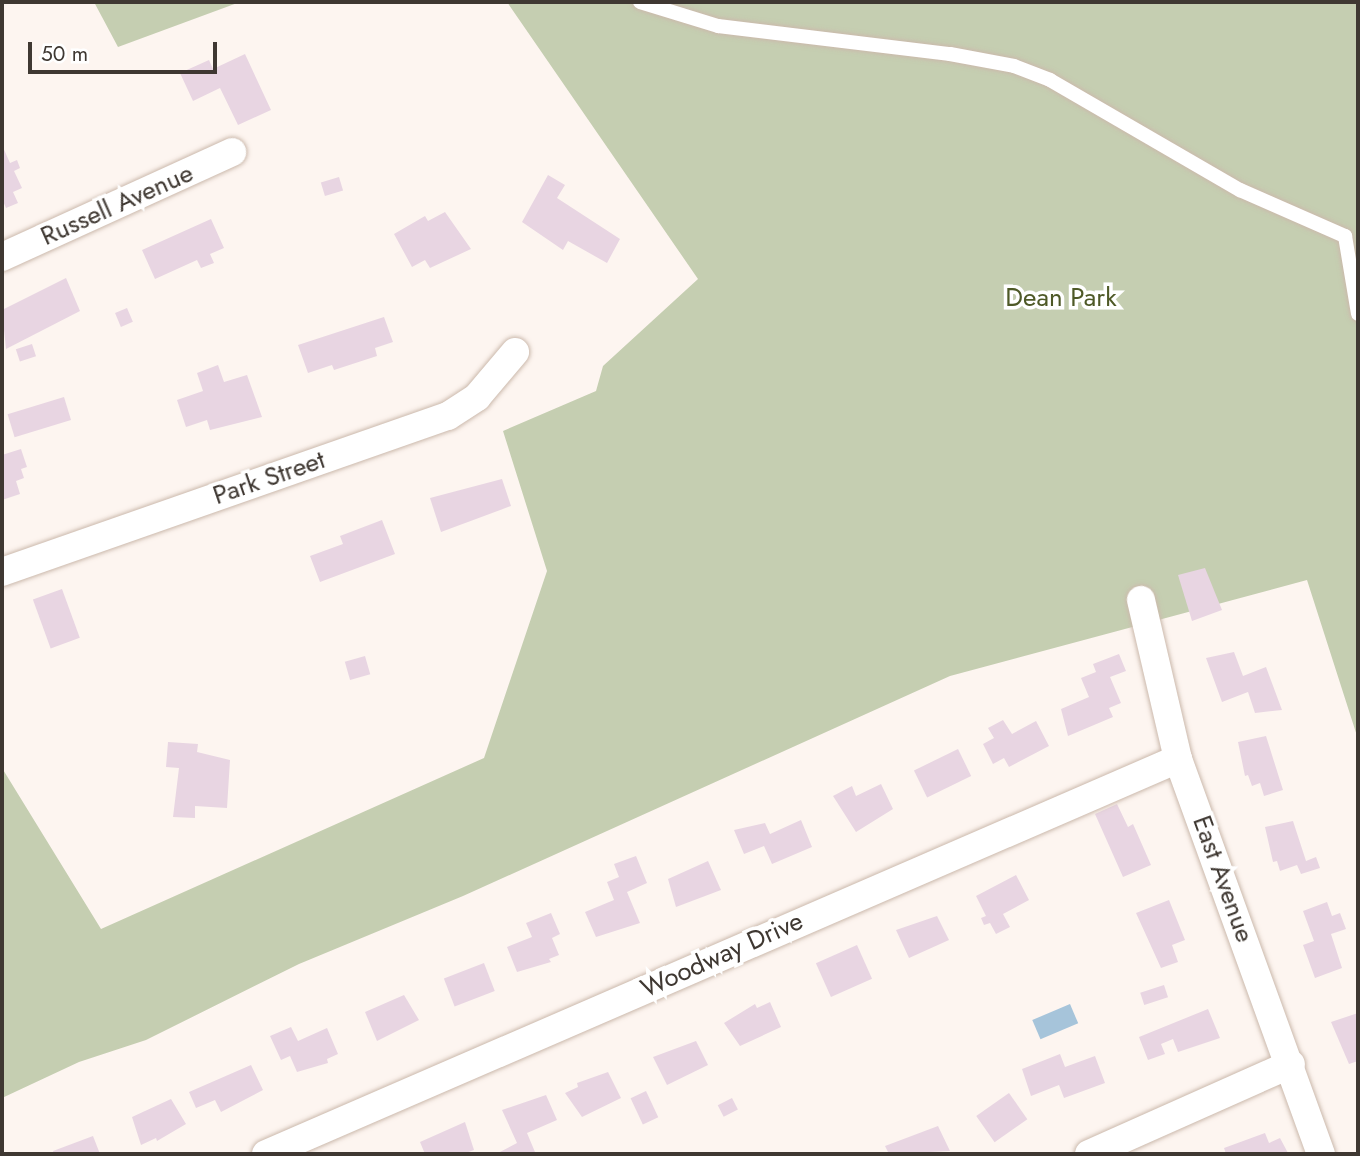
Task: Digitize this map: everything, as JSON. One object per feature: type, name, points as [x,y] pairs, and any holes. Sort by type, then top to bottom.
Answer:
[{"type":"street","name":"Russell Avenue","points":[[2,257],[232,152]]},
{"type":"street","name":"Park Street","points":[[2,572],[442,419],[477,397],[515,352]]},
{"type":"street","name":"East Avenue","points":[[1141,600],[1178,759],[1291,1064],[1321,1154]]},
{"type":"street","name":"Woodway Drive","points":[[266,1154],[1178,759]]},
{"type":"street","points":[[1089,1154],[1291,1064]]},
{"type":"lane","points":[[640,2],[718,26],[950,54],[1014,66],[1049,80],[1240,190],[1345,236],[1358,314]]},
{"type":"green space","points":[[94,2],[240,2],[118,47]]},
{"type":"green space","name":"Dean Park","points":[[507,2],[1358,2],[1358,739],[1307,580],[950,676],[463,896],[299,964],[146,1040],[79,1062],[2,1098],[2,768],[101,929],[484,758],[547,571],[503,431],[596,391],[603,366],[698,279]]},
{"type":"water","points":[[1070,1004],[1078,1023],[1040,1039],[1032,1020]]},
{"type":"building","points":[[245,54],[271,110],[238,125],[220,88],[193,101],[180,73],[209,60],[213,69]]},
{"type":"building","points":[[2,145],[10,163],[17,160],[20,168],[14,171],[22,188],[13,192],[18,203],[6,208],[2,199]]},
{"type":"building","points":[[548,175],[565,185],[557,198],[620,239],[607,263],[568,241],[563,250],[522,222]]},
{"type":"building","points":[[339,177],[343,190],[325,196],[321,183]]},
{"type":"building","points":[[445,212],[471,249],[430,268],[425,260],[412,267],[394,234],[425,216],[428,221]]},
{"type":"building","points":[[211,219],[224,248],[210,254],[214,263],[201,268],[197,260],[155,279],[142,250]]},
{"type":"building","points":[[66,278],[80,311],[6,349],[2,310]]},
{"type":"building","points":[[127,308],[133,322],[121,327],[115,313]]},
{"type":"building","points":[[384,317],[393,342],[375,348],[377,356],[334,370],[332,365],[308,373],[298,345]]},
{"type":"building","points":[[32,344],[36,356],[20,362],[16,349]]},
{"type":"building","points":[[218,365],[224,382],[247,375],[262,417],[210,430],[207,420],[186,427],[177,400],[203,391],[197,373]]},
{"type":"building","points":[[64,397],[71,420],[15,437],[8,414]]},
{"type":"building","points":[[21,449],[27,467],[21,469],[24,478],[16,481],[20,494],[2,500],[2,455]]},
{"type":"building","points":[[502,479],[511,506],[441,532],[430,498]]},
{"type":"building","points":[[382,520],[395,554],[320,582],[310,556],[343,544],[340,536]]},
{"type":"building","points":[[1205,568],[1222,610],[1192,621],[1178,575]]},
{"type":"building","points":[[62,589],[80,638],[51,648],[33,600]]},
{"type":"building","points":[[1234,652],[1243,676],[1266,667],[1282,710],[1255,713],[1248,692],[1222,702],[1206,658]]},
{"type":"building","points":[[1119,654],[1126,671],[1110,677],[1121,703],[1109,708],[1113,717],[1068,736],[1061,709],[1089,697],[1081,678],[1096,672],[1093,664]]},
{"type":"building","points":[[365,656],[370,674],[350,680],[345,662]]},
{"type":"building","points":[[1003,720],[1012,734],[1036,721],[1049,746],[1009,767],[1004,758],[993,764],[983,744],[994,738],[988,728]]},
{"type":"building","points":[[1266,736],[1283,790],[1264,796],[1260,783],[1252,786],[1248,775],[1245,776],[1238,742]]},
{"type":"building","points":[[168,742],[198,744],[197,752],[230,760],[227,808],[195,806],[195,818],[173,817],[179,768],[166,767]]},
{"type":"building","points":[[958,749],[971,776],[927,797],[914,770]]},
{"type":"building","points":[[881,784],[893,809],[856,832],[833,796],[852,786],[856,796]]},
{"type":"building","points":[[1117,804],[1128,827],[1133,824],[1151,865],[1123,877],[1095,814]]},
{"type":"building","points":[[801,820],[812,847],[772,864],[764,846],[744,854],[734,830],[765,823],[770,834]]},
{"type":"building","points":[[1293,821],[1306,861],[1316,857],[1320,868],[1301,874],[1297,865],[1280,871],[1277,861],[1273,862],[1265,827]]},
{"type":"building","points":[[636,856],[647,883],[627,892],[640,923],[596,937],[585,912],[614,900],[607,882],[619,877],[614,864]]},
{"type":"building","points":[[708,861],[721,890],[676,907],[668,879]]},
{"type":"building","points":[[1016,875],[1029,900],[1003,914],[1010,927],[996,934],[990,923],[984,925],[981,918],[986,916],[976,896]]},
{"type":"building","points":[[1169,900],[1185,940],[1172,945],[1178,962],[1161,968],[1136,913]]},
{"type":"building","points":[[1327,902],[1332,916],[1340,913],[1346,929],[1331,934],[1342,968],[1315,978],[1303,945],[1314,941],[1303,911]]},
{"type":"building","points":[[551,913],[560,934],[552,938],[559,955],[549,959],[551,962],[517,972],[507,947],[532,937],[526,923]]},
{"type":"building","points":[[937,916],[949,940],[909,958],[896,930]]},
{"type":"building","points":[[857,945],[872,979],[831,997],[816,963]]},
{"type":"building","points":[[484,963],[495,991],[455,1006],[444,978]]},
{"type":"building","points":[[1164,985],[1168,997],[1144,1005],[1140,993]]},
{"type":"building","points":[[404,995],[419,1020],[377,1041],[365,1012]]},
{"type":"building","points":[[770,1002],[781,1027],[740,1046],[724,1023],[755,1004],[757,1008]]},
{"type":"building","points":[[1208,1009],[1220,1038],[1178,1052],[1173,1039],[1161,1044],[1165,1054],[1148,1060],[1139,1037]]},
{"type":"building","points":[[1358,1013],[1358,1061],[1349,1064],[1331,1022]]},
{"type":"building","points":[[291,1027],[298,1041],[327,1028],[338,1054],[327,1059],[328,1063],[297,1072],[290,1056],[281,1060],[270,1036]]},
{"type":"building","points":[[696,1041],[708,1065],[667,1085],[653,1057]]},
{"type":"building","points":[[1060,1054],[1065,1067],[1095,1056],[1105,1083],[1064,1098],[1059,1085],[1031,1096],[1022,1069]]},
{"type":"building","points":[[251,1065],[263,1090],[221,1112],[215,1100],[196,1108],[189,1092]]},
{"type":"building","points":[[608,1072],[621,1098],[582,1117],[565,1093],[578,1087],[577,1083]]},
{"type":"building","points":[[646,1091],[658,1117],[643,1124],[631,1098]]},
{"type":"building","points":[[1009,1093],[1027,1119],[995,1142],[976,1116]]},
{"type":"building","points":[[546,1095],[557,1120],[527,1133],[535,1152],[496,1154],[517,1143],[502,1110]]},
{"type":"building","points":[[732,1098],[738,1110],[724,1117],[718,1105]]},
{"type":"building","points":[[171,1099],[186,1124],[157,1141],[156,1138],[141,1145],[132,1117]]},
{"type":"building","points":[[465,1122],[474,1150],[463,1154],[425,1154],[420,1142]]},
{"type":"building","points":[[938,1126],[950,1151],[889,1154],[885,1146]]},
{"type":"building","points":[[1265,1133],[1269,1143],[1280,1138],[1288,1153],[1226,1154],[1224,1148]]},
{"type":"building","points":[[93,1136],[100,1154],[54,1154],[53,1151]]}]
